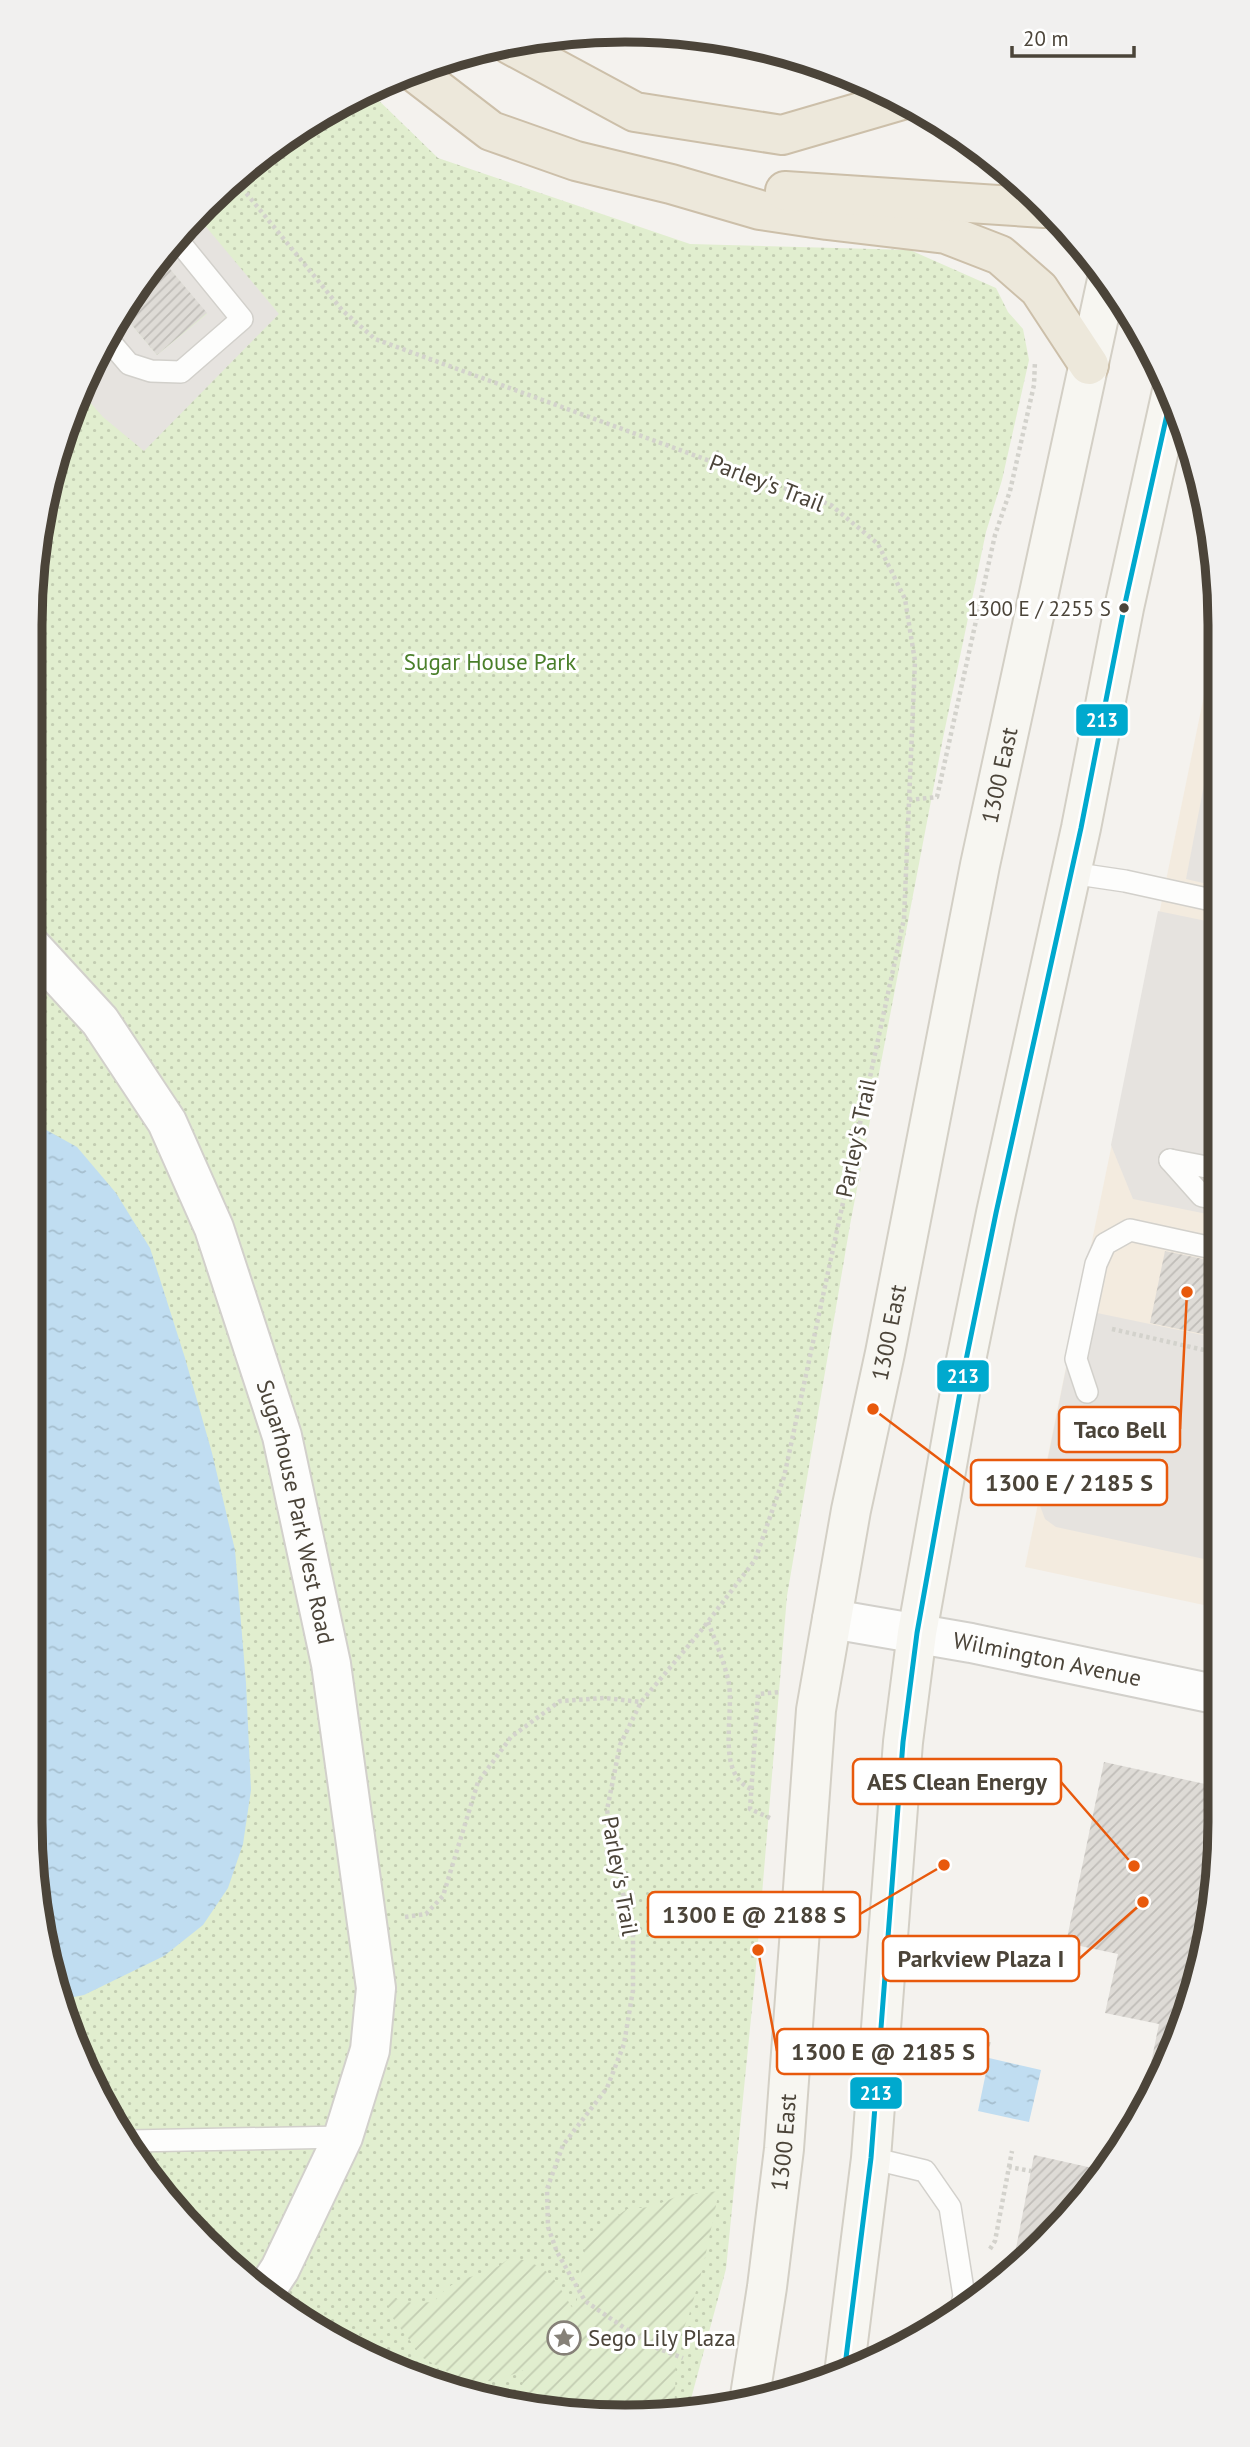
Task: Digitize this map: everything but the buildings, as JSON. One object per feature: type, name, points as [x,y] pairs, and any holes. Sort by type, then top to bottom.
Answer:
[{"type":"highway","points":[[522,51],[635,112],[782,135],[887,104]]},
{"type":"highway","points":[[423,79],[491,131],[576,161],[760,209],[946,234],[1000,255],[1039,289],[1089,365]]},
{"type":"highway","points":[[671,184],[1031,207]]},
{"type":"main road","name":"1300 East","points":[[751,2391],[784,2149],[816,1710],[851,1510],[890,1326],[980,865],[1104,293]]},
{"type":"main road","points":[[849,2360],[871,2158],[903,1742],[917,1633],[964,1370],[996,1213],[1071,873],[1124,608],[1167,412]]},
{"type":"street","name":"Sugarhouse Park West Road","points":[[42,958],[100,1021],[167,1122],[214,1228],[282,1436],[331,1664],[376,1988],[370,2050],[343,2137],[280,2269],[270,2285]]},
{"type":"street","name":"Wilmington Avenue","points":[[832,1619],[917,1633],[1208,1693]]},
{"type":"lane","points":[[113,345],[130,364],[151,371],[181,372],[242,319],[183,246]]},
{"type":"lane","points":[[1071,873],[1125,881],[1208,899]]},
{"type":"lane","points":[[1208,1167],[1170,1160],[1202,1196],[1208,1197]]},
{"type":"lane","points":[[1087,1392],[1076,1359],[1096,1264],[1105,1244],[1130,1230],[1208,1247]]},
{"type":"lane","points":[[136,2140],[343,2137]]},
{"type":"lane","points":[[871,2158],[925,2171],[950,2207],[964,2296]]},
{"type":"path","name":"Parley's Trail","points":[[241,187],[342,310],[375,339],[831,505],[878,544],[905,599],[915,661],[904,919],[784,1477],[755,1560],[641,1702],[620,1745],[607,1810],[617,1870],[633,1933],[633,1990],[624,2044],[607,2088],[563,2145],[547,2189],[548,2227],[557,2252],[585,2301],[651,2346],[683,2358]]},
{"type":"path","points":[[909,800],[937,797],[995,535],[1010,491],[1034,385],[1034,353]]},
{"type":"path","points":[[1102,1327],[1208,1351]]},
{"type":"path","points":[[708,1621],[728,1681],[731,1768],[740,1783],[751,1789]]},
{"type":"path","points":[[750,1809],[758,1694],[775,1692]]},
{"type":"path","points":[[426,1914],[443,1896],[478,1782],[511,1737],[561,1701],[605,1698],[641,1702]]},
{"type":"path","points":[[939,2033],[993,2045]]},
{"type":"path","points":[[989,2250],[995,2241],[1012,2151]]},
{"type":"path","points":[[1009,2167],[1031,2171]]},
{"type":"shaded area","points":[[203,223],[279,314],[144,451],[103,417],[87,399],[102,367],[128,320],[157,355],[207,314],[166,265]]},
{"type":"shaded area","points":[[1208,676],[1208,1606],[1025,1567]]},
{"type":"shaded area","points":[[1208,764],[1208,884],[1186,879]]},
{"type":"shaded area","points":[[1158,911],[1208,921],[1208,1214],[1133,1199],[1111,1145]]},
{"type":"shaded area","points":[[1078,1309],[1208,1336],[1208,1560],[1056,1527],[1045,1519],[1039,1503]]},
{"type":"green space","name":"Sugar House Park","points":[[376,98],[438,158],[690,244],[910,250],[996,288],[1008,312],[1023,329],[1029,360],[1002,480],[986,532],[943,738],[850,1225],[787,1596],[755,1978],[726,2269],[690,2401],[663,2404],[587,2404],[511,2394],[438,2374],[367,2345],[333,2327],[270,2285],[213,2234],[162,2177],[120,2114],[86,2045],[62,1973],[53,1936],[43,1860],[42,1822],[42,625],[43,587],[53,511],[62,474],[86,402],[120,333],[162,270],[213,213],[270,162],[334,120]]},
{"type":"green space","points":[[719,2191],[703,2267],[677,2345],[674,2403],[587,2404],[521,2396],[524,2370],[496,2381],[477,2381],[454,2375],[423,2358],[389,2313],[387,2296],[412,2303],[434,2302],[452,2285],[490,2271],[511,2257],[536,2265],[551,2276],[575,2312],[585,2248],[601,2227],[627,2209],[651,2207],[678,2196]]},
{"type":"water","points":[[42,1128],[77,1147],[116,1193],[150,1248],[212,1453],[235,1550],[246,1683],[251,1790],[243,1844],[228,1888],[203,1925],[164,1956],[84,1995],[70,1998],[62,1973],[53,1936],[43,1860]]},
{"type":"water","points":[[989,2058],[1041,2070],[1029,2122],[978,2111]]},
{"type":"transit line","name":"213","points":[[846,2362],[871,2158],[903,1742],[917,1633],[964,1370],[996,1213],[1081,828],[1124,608],[1168,412]]},
{"type":"place","name":"1300 E / 2255 S","points":[[1124,608]]},
{"type":"place","name":"Taco Bell","points":[[1187,1292]]},
{"type":"place","name":"1300 E / 2185 S","points":[[873,1409]]},
{"type":"place","name":"1300 E @ 2188 S","points":[[944,1865]]},
{"type":"place","name":"AES Clean Energy","points":[[1134,1866]]},
{"type":"place","name":"Parkview Plaza I","points":[[1143,1902]]},
{"type":"place","name":"1300 E @ 2185 S","points":[[758,1950]]},
{"type":"place","name":"Sego Lily Plaza","points":[[564,2338]]}]
